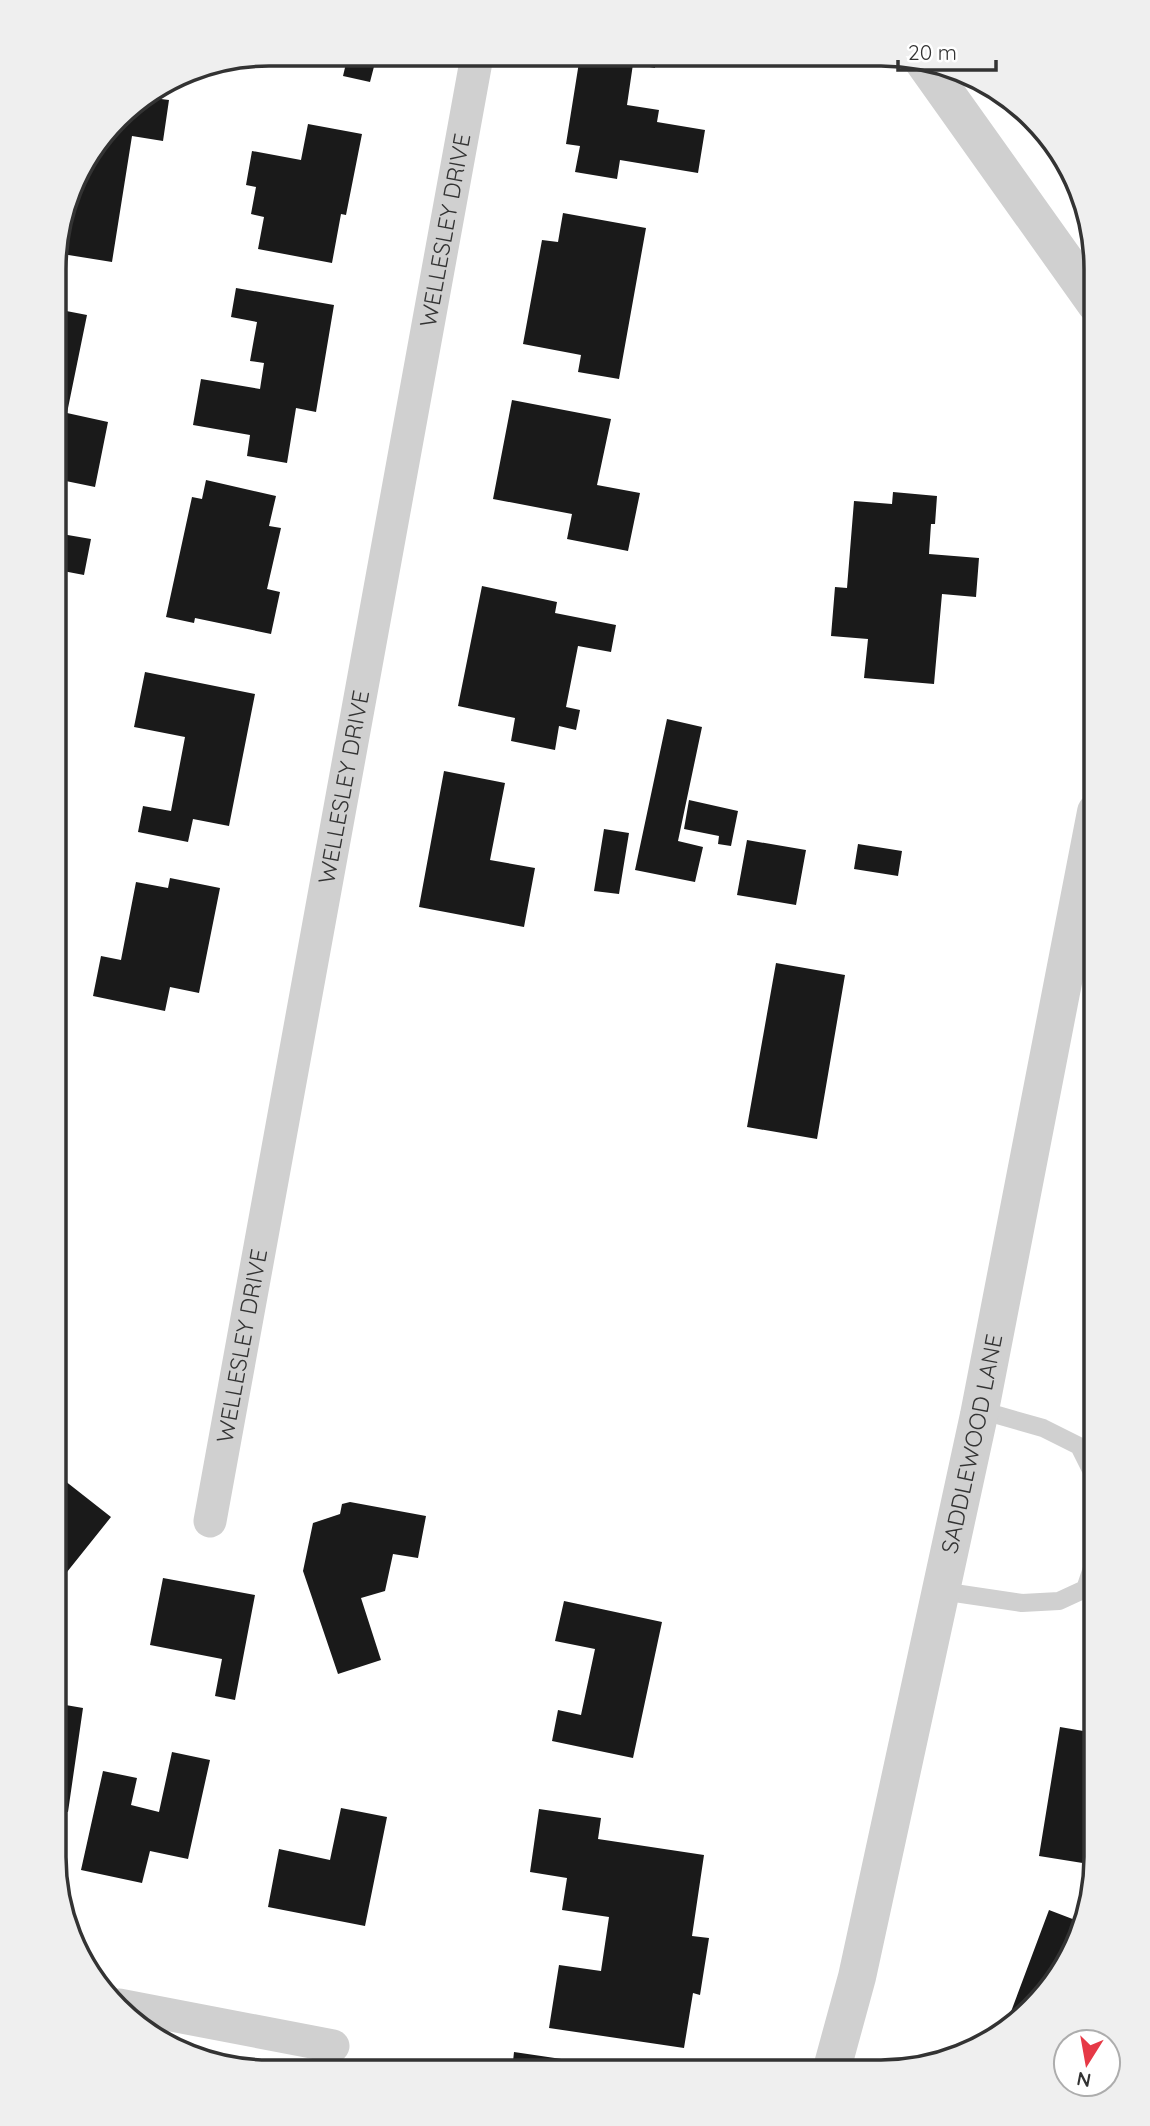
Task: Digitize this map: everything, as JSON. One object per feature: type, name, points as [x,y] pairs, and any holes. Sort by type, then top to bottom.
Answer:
[{"type":"street","name":"WELLESLEY DRIVE","points":[[210,1521],[476,66]]},
{"type":"street","points":[[932,73],[1084,287]]},
{"type":"street","name":"SADDLEWOOD LANE","points":[[834,2060],[858,1977],[980,1410],[1084,876]]},
{"type":"street","points":[[136,2008],[333,2046]]},
{"type":"lane","points":[[980,1410],[1043,1429],[1079,1446],[1083,1455]]},
{"type":"lane","points":[[941,1591],[1023,1603],[1059,1601],[1083,1590]]},
{"type":"building","points":[[345,66],[374,66],[370,82],[343,76]]},
{"type":"building","points":[[578,66],[633,66],[627,105],[659,110],[657,122],[705,130],[698,173],[620,160],[617,179],[575,172],[580,146],[566,144]]},
{"type":"building","points":[[169,100],[163,141],[132,136],[112,262],[67,255],[77,205],[87,180],[117,136],[157,101]]},
{"type":"building","points":[[308,124],[362,134],[346,215],[341,214],[332,263],[258,249],[264,217],[251,214],[256,187],[246,185],[252,151],[301,160]]},
{"type":"building","points":[[563,213],[646,228],[619,379],[578,372],[581,355],[523,344],[542,240],[558,242]]},
{"type":"building","points":[[236,288],[334,305],[316,412],[296,408],[287,463],[247,456],[250,435],[193,425],[201,379],[260,389],[264,363],[250,361],[257,322],[231,317]]},
{"type":"building","points":[[66,311],[87,315],[67,413],[108,422],[95,487],[66,481]]},
{"type":"building","points":[[512,400],[611,419],[597,485],[640,493],[628,551],[567,539],[572,514],[493,499]]},
{"type":"building","points":[[206,480],[276,496],[269,526],[281,528],[267,589],[280,592],[271,634],[195,618],[194,623],[166,617],[192,497],[202,499]]},
{"type":"building","points":[[893,492],[937,496],[935,524],[931,524],[929,554],[979,558],[976,597],[942,594],[934,684],[864,678],[868,639],[831,636],[835,587],[847,588],[854,501],[892,504]]},
{"type":"building","points":[[66,535],[91,539],[84,575],[66,572]]},
{"type":"building","points":[[482,586],[557,602],[555,613],[616,625],[611,652],[578,646],[566,707],[580,710],[576,730],[559,726],[555,750],[511,741],[515,718],[458,706]]},
{"type":"building","points":[[145,672],[255,694],[229,826],[193,819],[188,842],[138,832],[143,806],[171,811],[185,737],[134,727]]},
{"type":"building","points":[[667,719],[702,727],[678,841],[703,847],[695,882],[635,870]]},
{"type":"building","points":[[444,771],[505,783],[490,860],[535,868],[524,927],[419,907]]},
{"type":"building","points":[[689,800],[738,811],[731,846],[718,844],[719,836],[684,829]]},
{"type":"building","points":[[604,829],[629,833],[619,894],[594,891]]},
{"type":"building","points":[[747,840],[806,850],[796,905],[737,895]]},
{"type":"building","points":[[858,844],[902,851],[898,876],[854,869]]},
{"type":"building","points":[[170,878],[220,888],[199,993],[170,987],[165,1011],[93,996],[101,956],[121,960],[136,882],[168,888]]},
{"type":"building","points":[[776,963],[845,975],[817,1139],[747,1127]]},
{"type":"building","points":[[66,1482],[111,1517],[66,1573]]},
{"type":"building","points":[[350,1502],[426,1516],[418,1558],[393,1554],[385,1591],[361,1598],[381,1660],[338,1674],[303,1571],[313,1523],[340,1514],[342,1504]]},
{"type":"building","points":[[163,1578],[255,1595],[235,1700],[215,1696],[222,1659],[150,1645]]},
{"type":"building","points":[[564,1601],[662,1622],[633,1758],[552,1741],[558,1710],[581,1715],[595,1649],[555,1641]]},
{"type":"building","points":[[66,1705],[83,1708],[66,1812]]},
{"type":"building","points":[[1060,1727],[1083,1731],[1083,1863],[1039,1856]]},
{"type":"building","points":[[172,1752],[210,1760],[188,1859],[150,1851],[142,1883],[81,1870],[103,1771],[137,1778],[131,1805],[159,1812]]},
{"type":"building","points":[[341,1808],[387,1817],[365,1926],[268,1907],[279,1849],[330,1860]]},
{"type":"building","points":[[539,1809],[601,1818],[598,1839],[704,1855],[692,1936],[709,1938],[700,1995],[693,1993],[684,2048],[549,2028],[559,1965],[601,1971],[609,1917],[562,1910],[567,1878],[530,1872]]},
{"type":"building","points":[[1049,1910],[1073,1919],[1056,1958],[1041,1980],[1011,2011]]},
{"type":"building","points":[[514,2052],[568,2060],[513,2060]]}]
